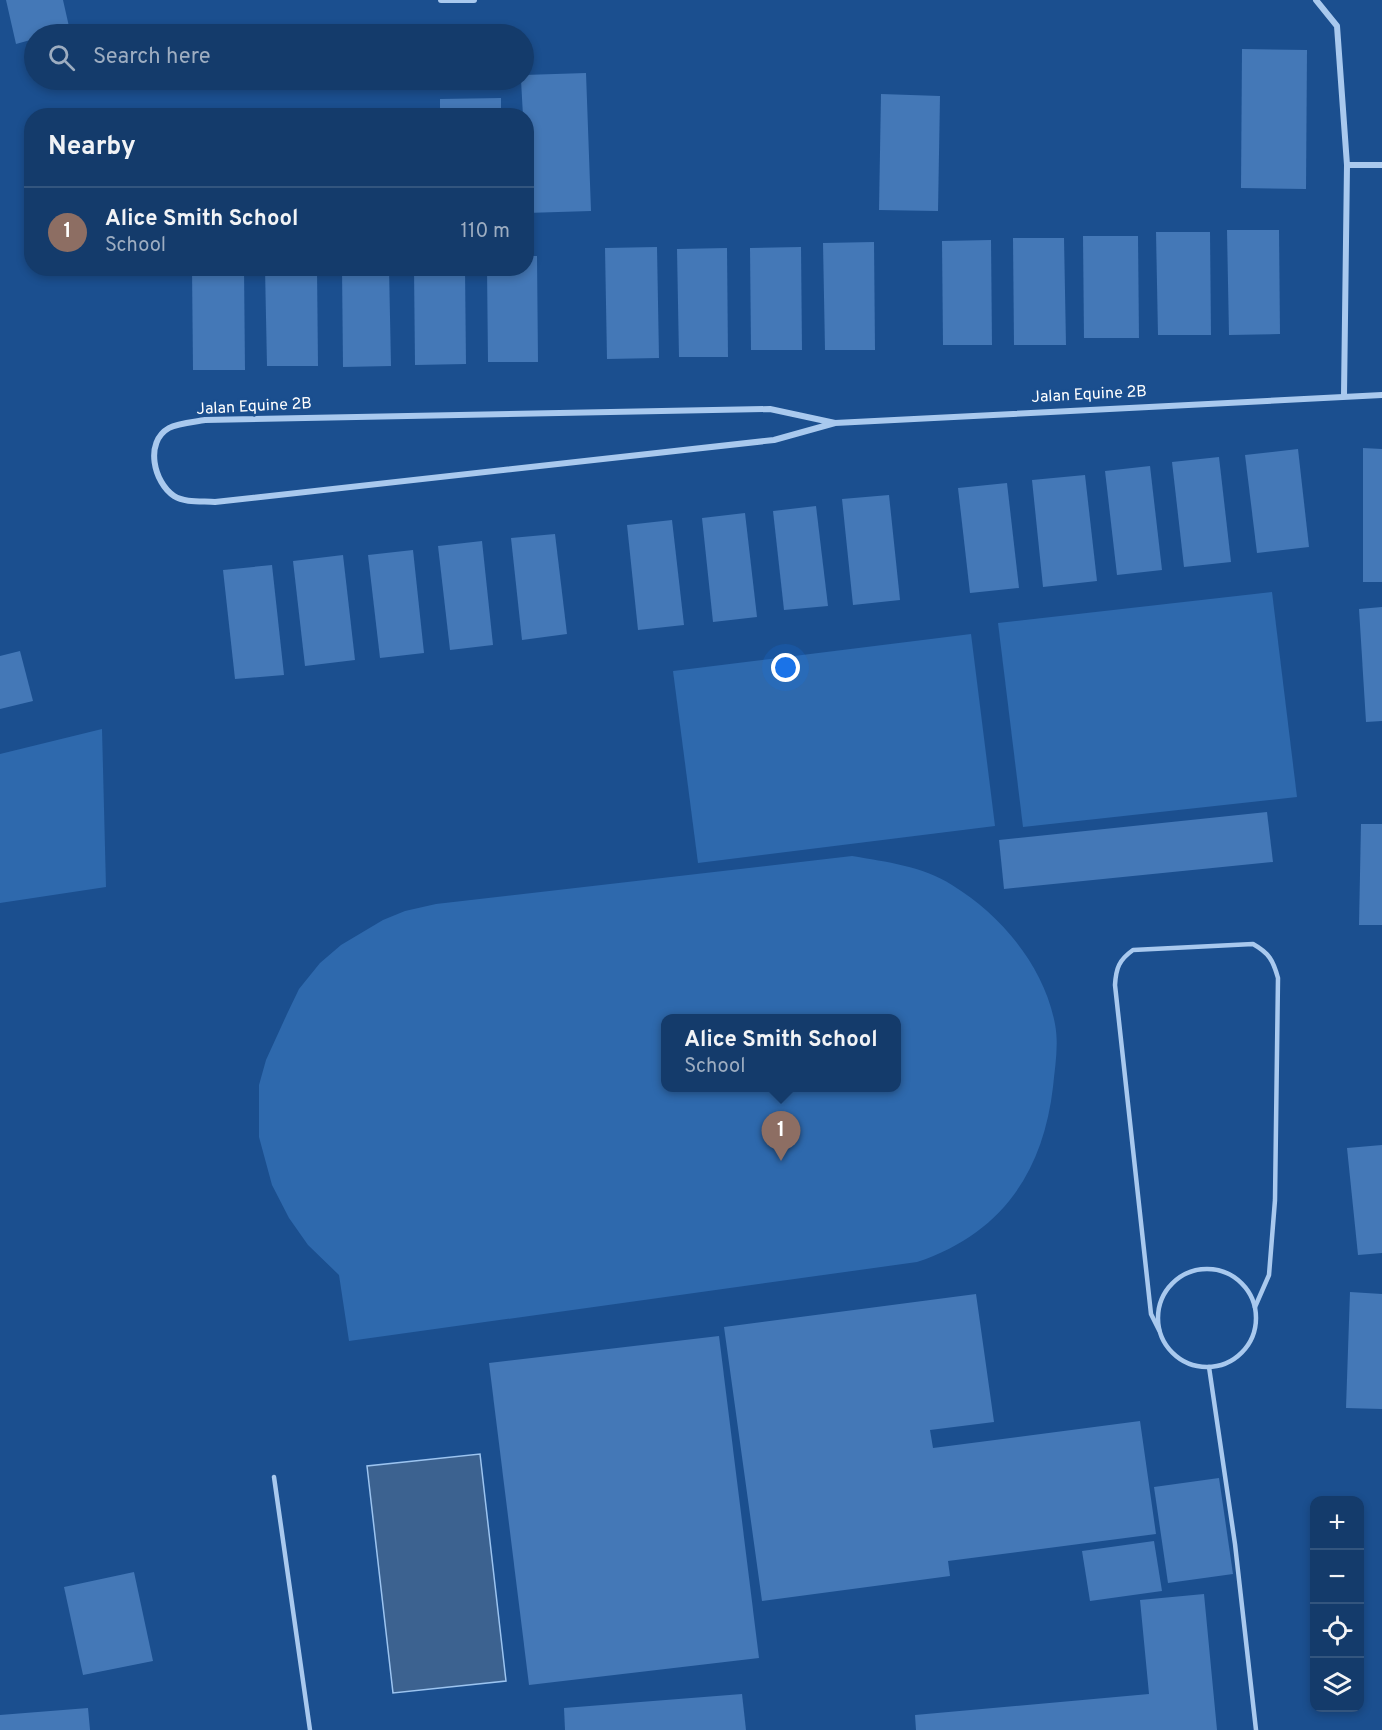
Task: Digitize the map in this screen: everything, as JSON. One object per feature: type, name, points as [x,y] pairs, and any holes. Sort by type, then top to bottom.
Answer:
[{"type":"street","points":[[441,0],[474,0]]},
{"type":"street","points":[[1316,0],[1336,26],[1347,165],[1344,395]]},
{"type":"street","points":[[1347,165],[1382,165]]},
{"type":"street","name":"Jalan Equine 2B","points":[[835,423],[770,409],[205,420],[169,428],[161,435],[156,447],[155,468],[163,487],[176,497],[214,502],[774,440],[835,423],[1344,395],[1382,395]]},
{"type":"lane","points":[[1159,1330],[1158,1310],[1165,1292],[1178,1278],[1196,1270],[1215,1269],[1233,1276],[1247,1290],[1255,1307],[1256,1326],[1249,1344],[1236,1359],[1219,1367],[1199,1367],[1181,1360],[1167,1347],[1151,1314],[1115,985],[1116,970],[1121,959],[1133,950],[1253,944],[1266,951],[1273,960],[1278,978],[1275,1200],[1269,1275],[1255,1307]]},
{"type":"lane","points":[[1209,1367],[1235,1544],[1256,1730]]},
{"type":"lane","points":[[274,1477],[310,1730]]},
{"type":"shaded area","points":[[1272,592],[1297,797],[1023,827],[998,623]]},
{"type":"shaded area","points":[[971,634],[995,826],[698,863],[673,671]]},
{"type":"shaded area","points":[[102,729],[106,887],[0,903],[0,754]]},
{"type":"shaded area","points":[[852,856],[929,873],[952,885],[987,911],[1018,944],[1041,982],[1055,1024],[1057,1048],[1048,1118],[1039,1147],[1028,1173],[1013,1196],[994,1217],[972,1235],[947,1250],[917,1262],[349,1341],[339,1275],[308,1245],[289,1218],[272,1185],[259,1137],[259,1085],[266,1060],[299,989],[320,963],[341,945],[383,920],[405,911],[436,904]]},
{"type":"shaded area","points":[[480,1454],[506,1681],[393,1693],[367,1466]]},
{"type":"building","points":[[6,0],[63,0],[68,24],[24,24],[24,42],[16,44]]},
{"type":"building","points":[[1242,49],[1307,50],[1306,189],[1241,188]]},
{"type":"building","points":[[586,73],[591,211],[534,213],[534,108],[523,108],[522,90],[534,90],[534,75]]},
{"type":"building","points":[[881,94],[940,96],[938,211],[879,210]]},
{"type":"building","points":[[501,98],[501,108],[440,108],[440,99]]},
{"type":"building","points":[[1227,230],[1279,230],[1280,334],[1229,335]]},
{"type":"building","points":[[1156,232],[1210,232],[1211,335],[1158,335]]},
{"type":"building","points":[[1083,236],[1138,236],[1139,338],[1084,338]]},
{"type":"building","points":[[1013,238],[1064,238],[1066,345],[1014,345]]},
{"type":"building","points":[[991,240],[992,345],[943,345],[942,241]]},
{"type":"building","points":[[874,242],[875,350],[825,350],[823,243]]},
{"type":"building","points":[[657,247],[659,358],[607,359],[605,248]]},
{"type":"building","points":[[801,247],[802,350],[751,350],[750,248]]},
{"type":"building","points":[[727,248],[728,357],[679,357],[677,249]]},
{"type":"building","points":[[534,256],[537,256],[538,362],[488,362],[487,276],[534,276]]},
{"type":"building","points":[[192,276],[244,276],[245,370],[193,370]]},
{"type":"building","points":[[265,276],[317,276],[318,366],[267,366]]},
{"type":"building","points":[[342,276],[389,276],[391,366],[343,367]]},
{"type":"building","points":[[414,276],[465,276],[466,364],[415,365]]},
{"type":"building","points":[[1363,448],[1382,449],[1382,582],[1363,582]]},
{"type":"building","points":[[1298,449],[1309,547],[1257,553],[1245,455]]},
{"type":"building","points":[[1219,457],[1231,562],[1184,567],[1172,462]]},
{"type":"building","points":[[1150,466],[1162,570],[1117,575],[1105,471]]},
{"type":"building","points":[[1085,475],[1097,581],[1043,587],[1032,480]]},
{"type":"building","points":[[1007,483],[1019,588],[970,593],[958,488]]},
{"type":"building","points":[[889,495],[900,600],[853,605],[842,499]]},
{"type":"building","points":[[816,506],[828,606],[784,610],[773,511]]},
{"type":"building","points":[[745,513],[757,617],[713,622],[702,518]]},
{"type":"building","points":[[672,520],[684,625],[638,630],[627,525]]},
{"type":"building","points":[[555,534],[567,634],[522,640],[511,538]]},
{"type":"building","points":[[482,541],[493,645],[450,650],[438,546]]},
{"type":"building","points":[[413,550],[424,653],[380,658],[368,555]]},
{"type":"building","points":[[343,555],[355,660],[305,666],[293,561]]},
{"type":"building","points":[[272,565],[284,675],[235,679],[223,570]]},
{"type":"building","points":[[1382,607],[1382,721],[1366,722],[1359,609]]},
{"type":"building","points":[[20,651],[33,701],[0,709],[0,656]]},
{"type":"building","points":[[1267,812],[1273,862],[1004,889],[999,840]]},
{"type":"building","points":[[1361,824],[1382,824],[1382,925],[1359,925]]},
{"type":"building","points":[[1382,1145],[1382,1253],[1358,1255],[1347,1148]]},
{"type":"building","points":[[1350,1292],[1382,1294],[1382,1409],[1346,1408]]},
{"type":"building","points":[[976,1294],[994,1422],[930,1430],[933,1448],[1140,1421],[1156,1534],[948,1561],[950,1576],[762,1601],[724,1327]]},
{"type":"building","points":[[719,1336],[759,1658],[529,1685],[489,1363]]},
{"type":"building","points":[[1219,1478],[1233,1574],[1168,1583],[1154,1487]]},
{"type":"building","points":[[1154,1541],[1162,1591],[1090,1601],[1082,1551]]},
{"type":"building","points":[[134,1572],[153,1661],[83,1675],[64,1587]]},
{"type":"building","points":[[1204,1594],[1217,1730],[916,1730],[915,1715],[1149,1694],[1140,1600]]},
{"type":"building","points":[[742,1694],[746,1730],[565,1730],[564,1708]]},
{"type":"building","points":[[88,1708],[90,1730],[0,1730],[0,1715]]},
{"type":"place","name":"Alice Smith School","points":[[781,1161]]}]
